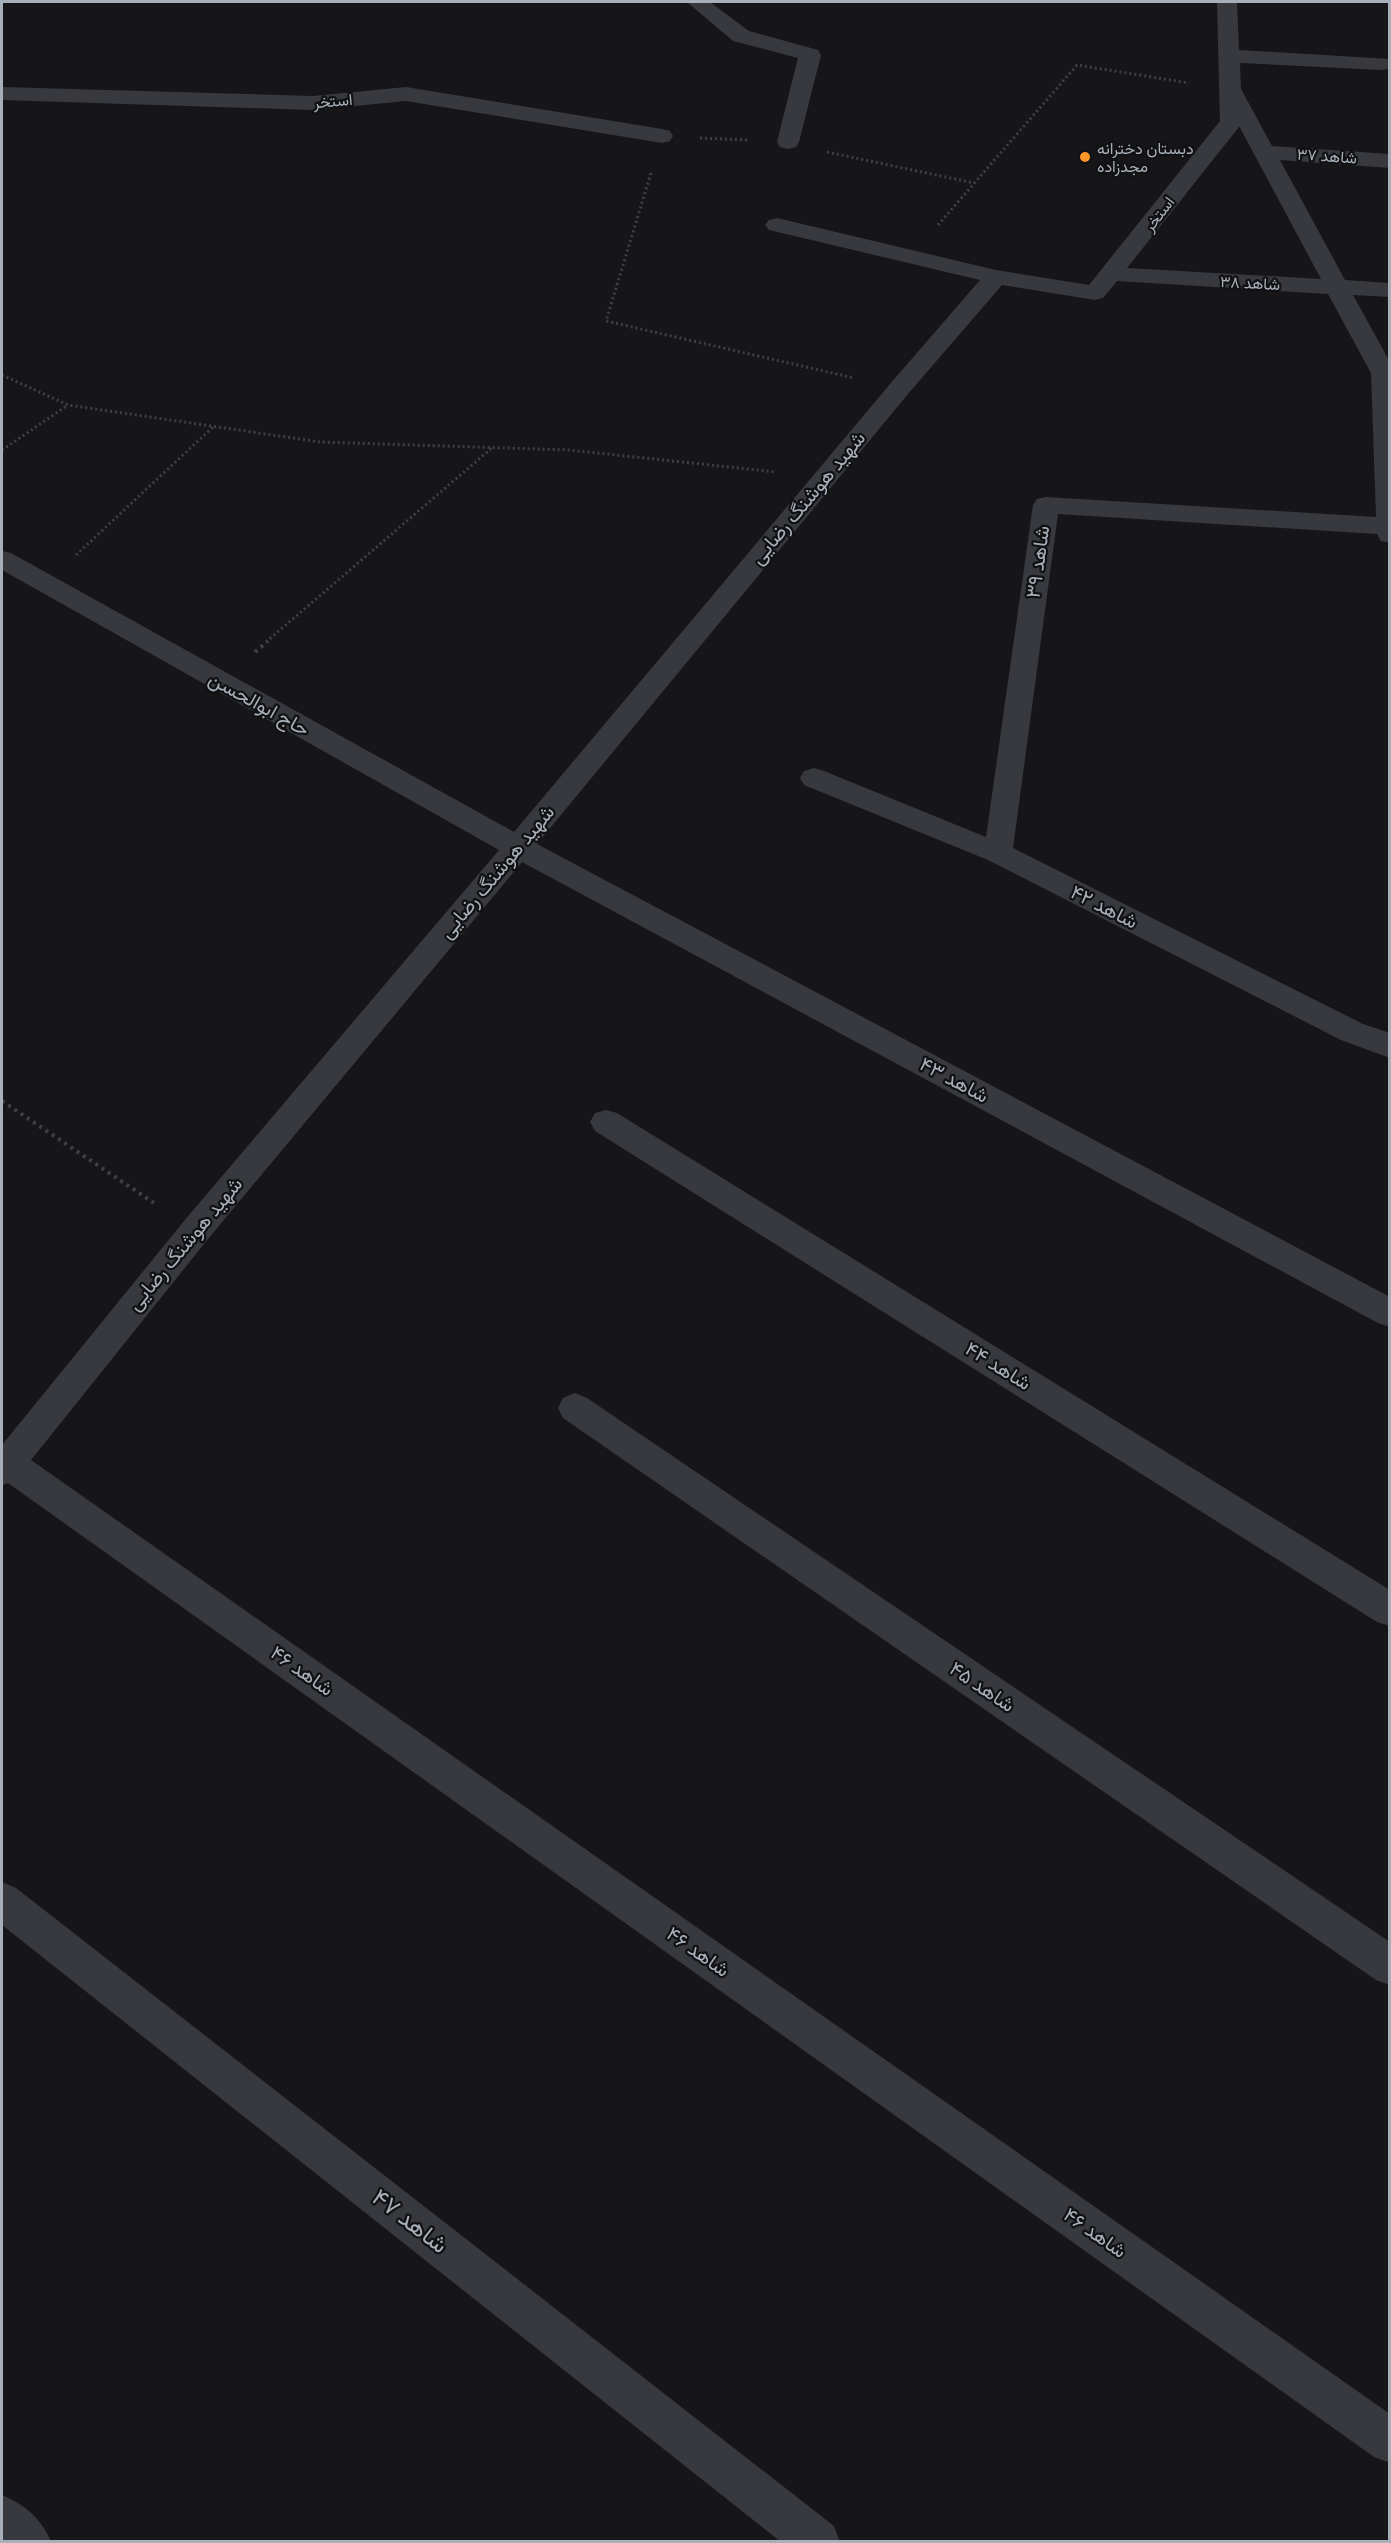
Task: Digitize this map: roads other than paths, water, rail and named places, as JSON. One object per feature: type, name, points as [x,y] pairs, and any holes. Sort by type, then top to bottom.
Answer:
[{"type":"street","points":[[697,2],[741,36],[810,55],[788,142]]},
{"type":"street","name":"استخر","points":[[996,277],[1095,293],[1111,274],[1231,122],[1227,2]]},
{"type":"street","points":[[1229,56],[1382,64]]},
{"type":"street","points":[[1230,90],[1383,373],[1389,529]]},
{"type":"street","name":"استخر","points":[[2,94],[313,103],[406,94],[662,136]]},
{"type":"street","name":"شاهد ۳۷","points":[[1264,152],[1389,161]]},
{"type":"street","points":[[777,225],[996,277]]},
{"type":"street","name":"شاهد ۳۸","points":[[1111,274],[1389,290]]},
{"type":"street","name":"شهید هوشنگ رضایی","points":[[4,1466],[195,1230],[996,277]]},
{"type":"street","name":"شاهد ۳۹","points":[[998,853],[1046,505],[1389,529]]},
{"type":"street","name":"حاج ابوالحسن","points":[[2,559],[518,847]]},
{"type":"street","name":"شاهد ۴۲","points":[[814,778],[998,853],[1352,1032],[1389,1046]]},
{"type":"street","name":"شاهد ۴۳","points":[[518,847],[1389,1312]]},
{"type":"street","name":"شاهد ۴۴","points":[[606,1122],[1389,1610]]},
{"type":"street","name":"شاهد ۴۵","points":[[575,1408],[1389,1965]]},
{"type":"street","name":"شاهد ۴۶","points":[[4,1466],[1389,2441]]},
{"type":"street","name":"شاهد ۴۷","points":[[2,1901],[818,2541]]},
{"type":"street","points":[[2,2517],[29,2541]]},
{"type":"place","name":"دبستان دخترانه مجدزاده","points":[[1085,157]]}]
